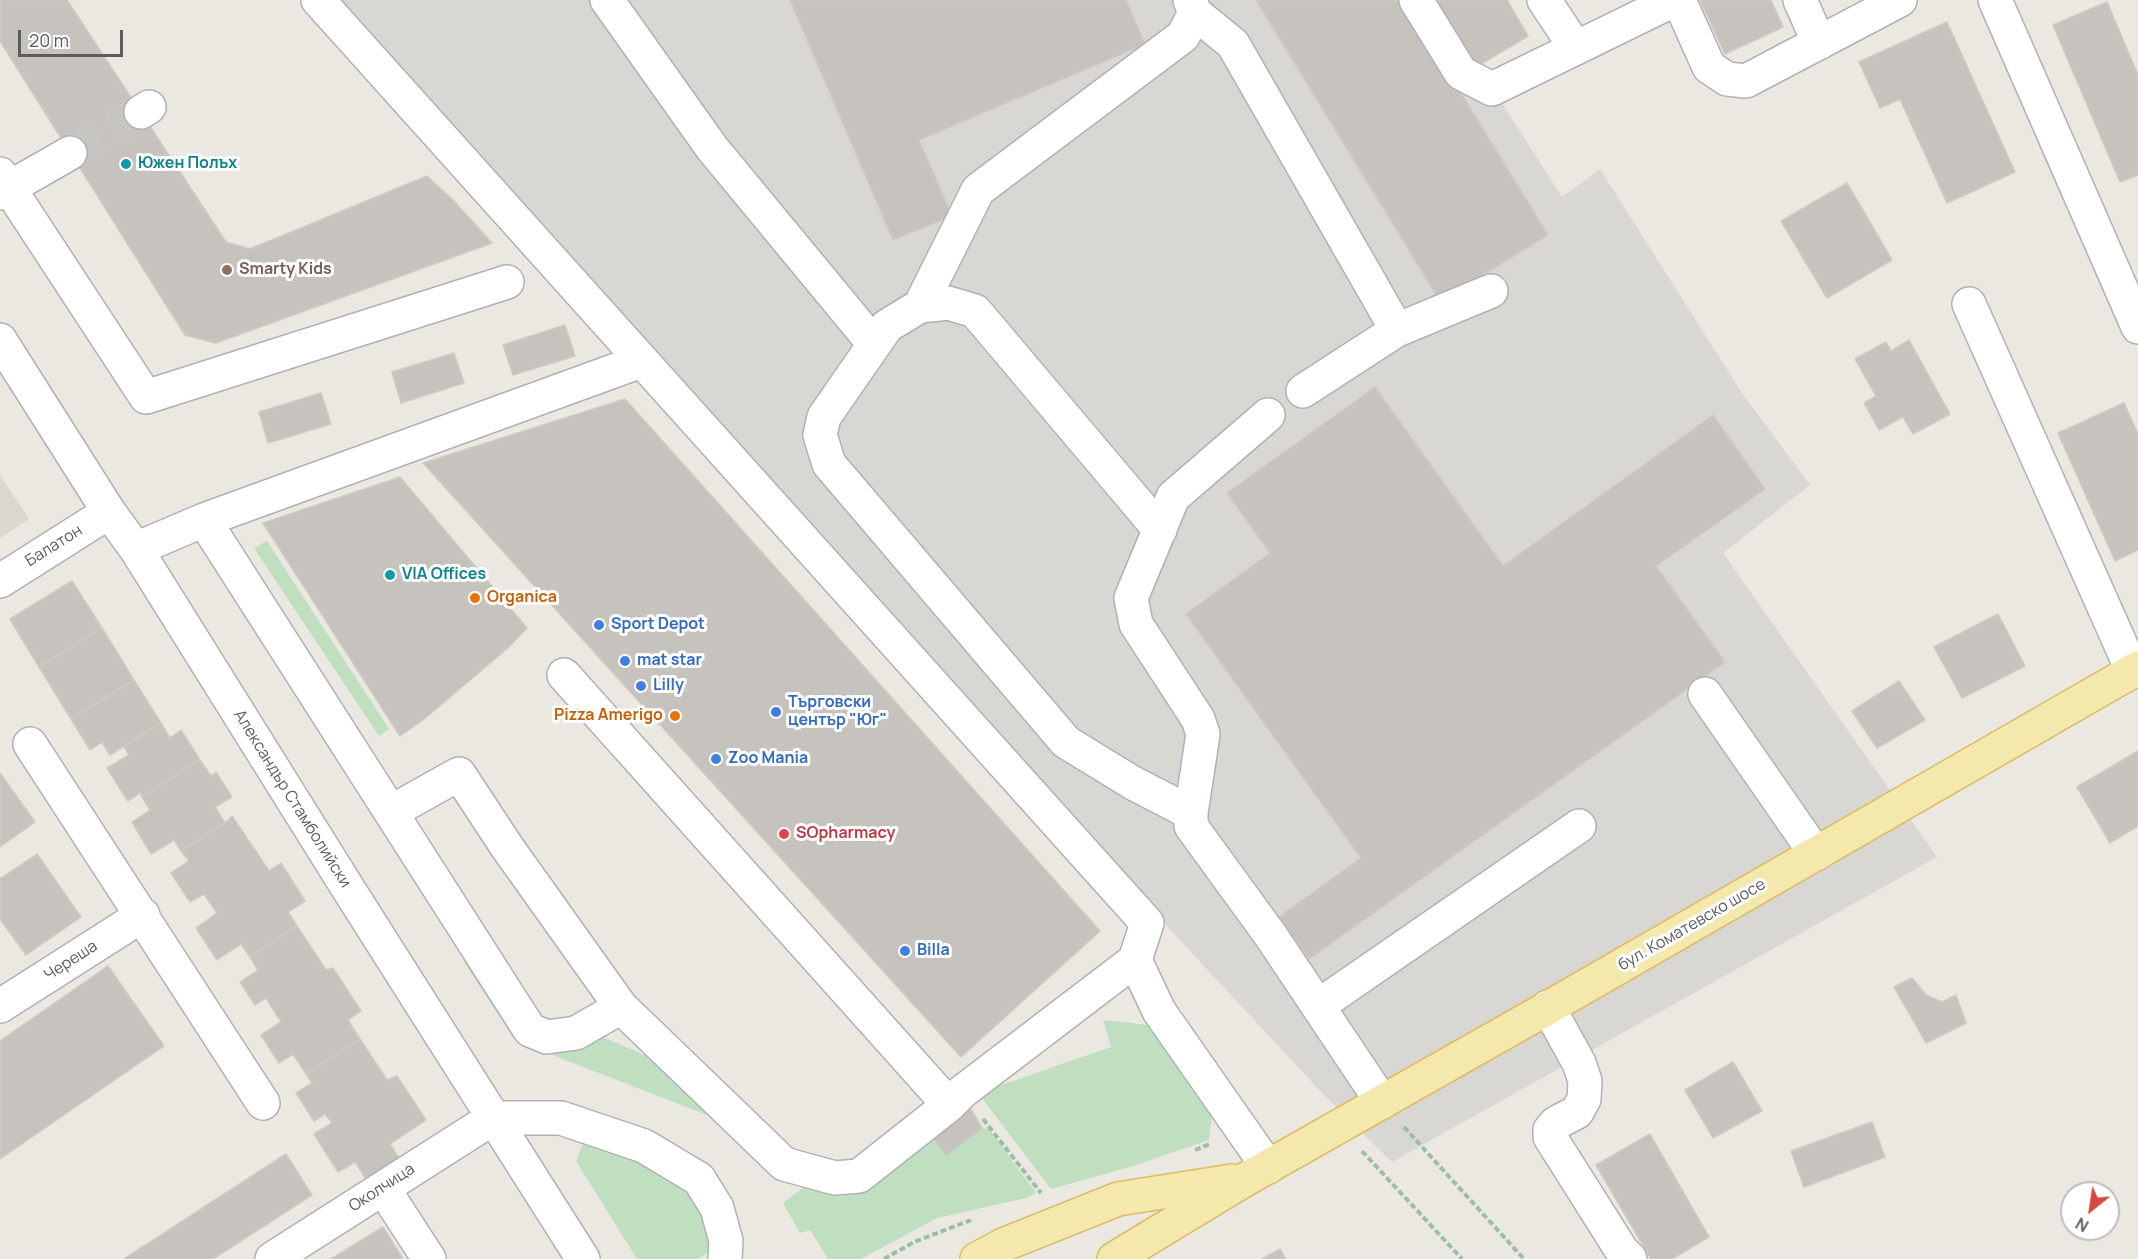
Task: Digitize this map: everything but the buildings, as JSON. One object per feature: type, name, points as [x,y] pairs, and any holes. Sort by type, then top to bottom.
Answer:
[{"type":"main road","name":"бул. Коматевско шосе","points":[[1114,1259],[1257,1173],[2136,670]]},
{"type":"main road","name":"бул. Коматевско шосе","points":[[977,1259],[1003,1245],[1118,1198],[1257,1173]]},
{"type":"street","points":[[318,0],[642,362],[1058,841],[1147,923],[1135,960],[859,1176],[835,1178],[784,1164],[621,1006],[507,847],[459,774],[391,812]]},
{"type":"street","points":[[608,0],[712,148],[874,344]]},
{"type":"street","points":[[1416,0],[1461,74],[1492,89],[1674,0]]},
{"type":"street","points":[[1544,0],[1576,48]]},
{"type":"street","points":[[1679,0],[1709,67],[1727,79],[1746,81],[1900,0]]},
{"type":"street","points":[[1800,0],[1819,43]]},
{"type":"street","points":[[1995,0],[2138,327]]},
{"type":"street","points":[[920,306],[978,190],[1183,36],[1192,7],[1233,44],[1397,330]]},
{"type":"street","points":[[70,153],[3,185],[146,397],[507,282]]},
{"type":"street","points":[[1303,391],[1397,330],[1491,291]]},
{"type":"street","points":[[1160,530],[975,311],[948,303],[920,306],[887,326],[824,417],[820,435],[829,464],[1066,742],[1133,783],[1191,813]]},
{"type":"street","points":[[1969,303],[2136,670]]},
{"type":"street","name":"Александър Стамболийски","points":[[0,340],[109,512],[136,549],[583,1259]]},
{"type":"street","points":[[136,549],[204,520],[642,362]]},
{"type":"street","points":[[1268,415],[1173,497],[1131,598],[1136,624],[1198,719],[1203,734],[1191,826],[1271,936],[1382,1102]]},
{"type":"street","name":"Балатон","points":[[0,581],[109,512]]},
{"type":"street","points":[[204,520],[530,1030],[547,1037],[576,1033],[621,1006]]},
{"type":"street","points":[[564,675],[956,1099]]},
{"type":"street","points":[[1705,694],[1816,854]]},
{"type":"street","points":[[30,744],[263,1103]]},
{"type":"street","points":[[1318,1006],[1580,826]]},
{"type":"street","name":"Череша","points":[[0,1006],[143,915]]},
{"type":"street","points":[[1135,960],[1159,1011],[1243,1132],[1257,1173]]},
{"type":"street","points":[[1548,1007],[1575,1056],[1585,1081],[1584,1099],[1577,1112],[1556,1123],[1550,1130],[1550,1137],[1616,1241],[1630,1259]]},
{"type":"street","points":[[493,1118],[561,1118],[644,1146],[699,1179],[717,1208],[726,1241],[725,1259]]},
{"type":"street","name":"Околчица","points":[[272,1259],[493,1118]]},
{"type":"street","points":[[383,1188],[429,1259]]},
{"type":"path","points":[[956,1099],[1042,1194],[1032,1198]]},
{"type":"path","points":[[1382,1102],[1524,1259]]},
{"type":"path","points":[[1339,1126],[1462,1259]]},
{"type":"path","points":[[1188,1152],[1243,1132]]},
{"type":"path","points":[[884,1259],[914,1242],[980,1217]]},
{"type":"shaded area","points":[[305,0],[1436,0],[1562,197],[1600,169],[1742,393],[1810,485],[1723,553],[1937,857],[1392,1162],[1324,1095]]},
{"type":"shaded area","points":[[0,475],[29,519],[0,538]]},
{"type":"green space","points":[[267,541],[389,729],[379,736],[254,548]]},
{"type":"green space","points":[[470,955],[525,1037],[593,1033],[675,1068],[714,1108],[707,1115],[555,1056],[512,1036],[464,962]]},
{"type":"green space","points":[[1103,1020],[1152,1026],[1213,1106],[1209,1140],[1133,1166],[1051,1189],[978,1093],[1111,1047]]},
{"type":"green space","points":[[982,1128],[989,1129],[1036,1193],[1026,1198],[937,1218],[861,1259],[828,1259],[810,1230],[800,1233],[783,1203],[817,1177],[841,1197],[931,1135],[946,1156]]},
{"type":"green space","points":[[582,1145],[600,1145],[688,1180],[719,1244],[698,1259],[637,1259],[576,1161]]},
{"type":"tunnel","points":[[70,153],[141,112]]},
{"type":"place","name":"Южен Полъх","points":[[126,164]]},
{"type":"place","name":"Smarty Kids","points":[[227,270]]},
{"type":"place","name":"VIA Offices","points":[[390,575]]},
{"type":"place","name":"Organica","points":[[475,598]]},
{"type":"place","name":"Sport Depot","points":[[599,625]]},
{"type":"place","name":"mat star","points":[[625,661]]},
{"type":"place","name":"Lilly","points":[[641,686]]},
{"type":"place","name":"Търговски център \"Юг\"","points":[[776,712]]},
{"type":"place","name":"Pizza Amerigo","points":[[675,716]]},
{"type":"place","name":"Zoo Mania","points":[[716,759]]},
{"type":"place","name":"SOpharmacy","points":[[784,834]]},
{"type":"place","name":"Billa","points":[[905,951]]}]
